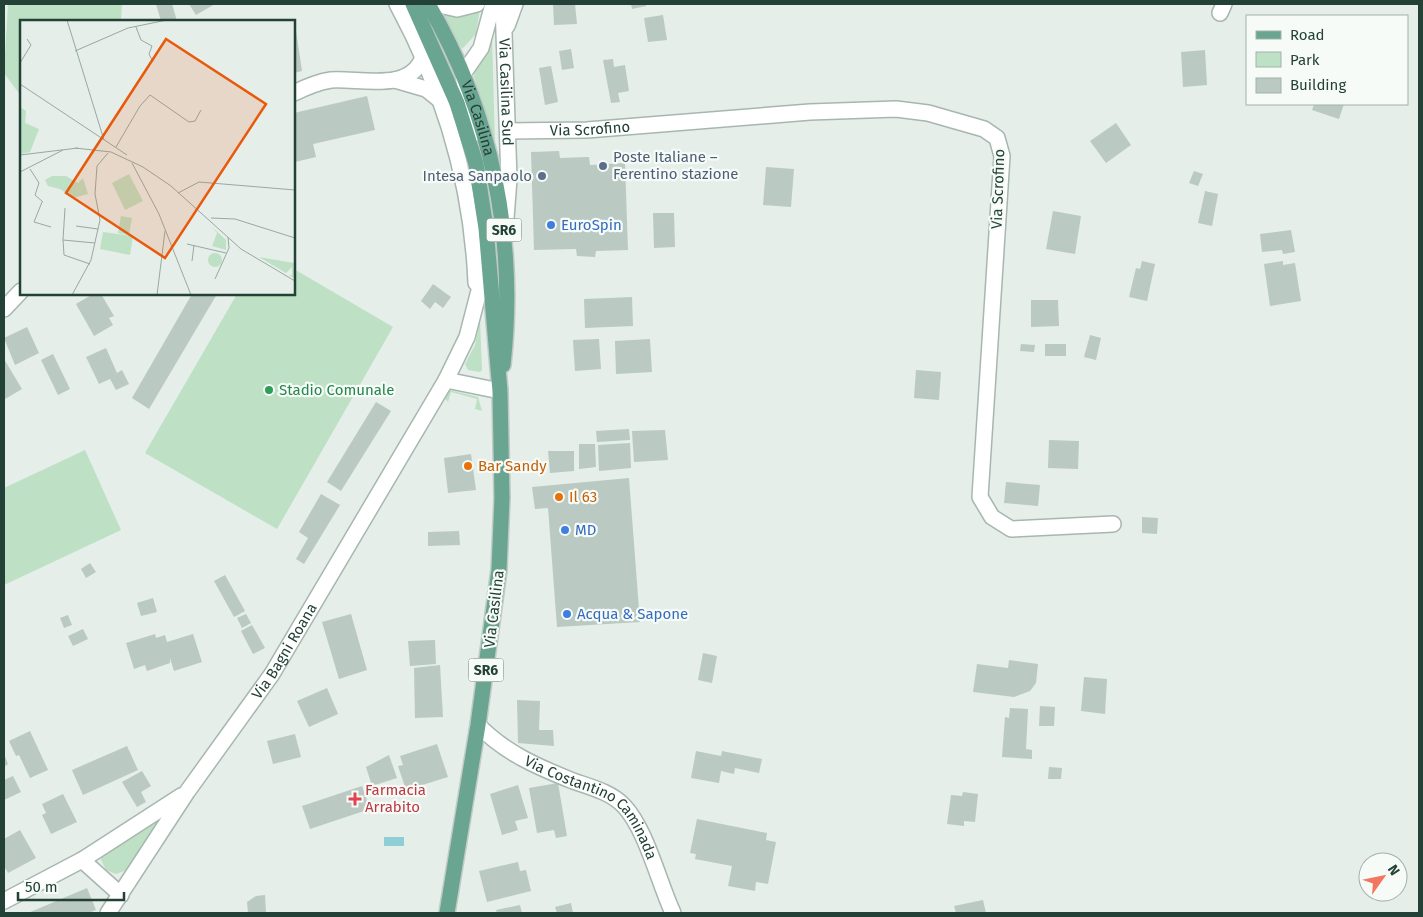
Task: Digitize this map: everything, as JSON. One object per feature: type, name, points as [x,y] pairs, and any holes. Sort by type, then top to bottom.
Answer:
[{"type":"main road","name":"Via Casilina","points":[[413,4],[457,103],[476,164],[483,200],[489,254],[494,342],[500,390]]},
{"type":"main road","name":"Via Casilina","points":[[428,4],[463,74],[488,148],[504,238],[507,308],[500,390],[502,498],[499,570],[478,725],[447,913]]},
{"type":"street","points":[[396,4],[423,57],[442,103],[470,210],[477,297]]},
{"type":"street","points":[[435,4],[458,9],[477,4]]},
{"type":"street","points":[[476,164],[463,74],[481,48],[493,4]]},
{"type":"street","name":"Via Casilina Sud","points":[[503,4],[509,201],[504,238]]},
{"type":"street","points":[[504,34],[515,4]]},
{"type":"street","points":[[295,93],[325,81],[393,80],[405,78],[414,73],[423,57]]},
{"type":"street","points":[[393,80],[426,89],[442,103]]},
{"type":"street","name":"Via Scrofino","points":[[508,131],[586,130],[810,112],[878,109],[928,113],[988,130],[999,142],[1002,156],[980,496],[992,517],[1011,529],[1113,524]]},
{"type":"street","name":"Via Bagni Roana","points":[[108,913],[187,792],[272,674],[446,380],[467,337],[489,254]]},
{"type":"street","points":[[4,309],[20,292]]},
{"type":"street","points":[[446,380],[500,390]]},
{"type":"street","name":"Via Costantino Caminada","points":[[478,725],[497,742],[521,758],[607,794],[623,804],[638,826],[673,913]]},
{"type":"street","points":[[4,901],[82,860],[187,792]]},
{"type":"street","points":[[82,860],[121,895]]},
{"type":"green space","points":[[8,4],[122,4],[121,20],[20,20],[20,95],[4,73]]},
{"type":"green space","points":[[480,8],[476,34],[462,49],[443,14]]},
{"type":"green space","points":[[492,35],[495,146],[474,76],[478,61]]},
{"type":"green space","name":"Stadio Comunale","points":[[295,270],[393,327],[277,529],[145,453],[236,295],[295,295]]},
{"type":"green space","points":[[480,320],[482,370],[480,372],[468,370],[465,364],[475,345]]},
{"type":"green space","points":[[449,390],[478,397],[482,411],[475,409],[477,399],[451,392],[448,402],[444,397]]},
{"type":"green space","points":[[85,450],[121,530],[4,585],[4,488]]},
{"type":"green space","points":[[159,816],[160,819],[127,870],[116,874],[106,870],[101,860],[102,854]]},
{"type":"water","points":[[384,837],[404,837],[404,846],[384,846]]},
{"type":"building","points":[[156,4],[172,4],[177,20],[161,20]]},
{"type":"building","points":[[189,4],[215,4],[196,15]]},
{"type":"building","points":[[553,4],[575,4],[577,24],[554,25]]},
{"type":"building","points":[[631,4],[646,4],[646,6],[632,9]]},
{"type":"building","points":[[663,15],[667,40],[648,42],[644,18]]},
{"type":"building","points":[[295,24],[302,71],[295,73]]},
{"type":"building","points":[[571,49],[574,68],[562,70],[559,51]]},
{"type":"building","points":[[1205,50],[1207,85],[1183,87],[1181,52]]},
{"type":"building","points":[[613,59],[614,67],[625,65],[629,91],[618,93],[620,102],[611,103],[603,60]]},
{"type":"building","points":[[551,66],[558,102],[545,105],[539,68]]},
{"type":"building","points":[[367,96],[375,130],[313,144],[316,157],[295,162],[295,113]]},
{"type":"building","points":[[1314,105],[1344,105],[1339,119],[1312,110]]},
{"type":"building","points":[[1116,123],[1131,145],[1106,163],[1090,141]]},
{"type":"building","points":[[559,151],[560,158],[589,157],[590,165],[625,163],[628,250],[596,251],[595,257],[577,256],[576,249],[534,250],[531,152]]},
{"type":"building","points":[[766,167],[794,169],[791,207],[763,205]]},
{"type":"building","points":[[1194,171],[1203,174],[1198,186],[1189,183]]},
{"type":"building","points":[[1205,191],[1218,194],[1212,226],[1198,223]]},
{"type":"building","points":[[1053,211],[1081,216],[1075,254],[1046,249]]},
{"type":"building","points":[[653,213],[674,213],[675,247],[654,248]]},
{"type":"building","points":[[1291,230],[1295,252],[1283,254],[1282,250],[1262,252],[1260,234]]},
{"type":"building","points":[[1142,261],[1155,264],[1147,301],[1129,297],[1136,268],[1140,269]]},
{"type":"building","points":[[1283,261],[1283,265],[1295,263],[1301,301],[1270,306],[1264,264]]},
{"type":"building","points":[[433,284],[451,297],[443,308],[435,302],[430,309],[421,301]]},
{"type":"building","points":[[91,295],[102,295],[114,316],[109,318],[113,325],[94,336],[76,304]]},
{"type":"building","points":[[191,295],[216,295],[149,409],[132,398]]},
{"type":"building","points":[[632,297],[633,326],[585,328],[584,299]]},
{"type":"building","points":[[1031,300],[1058,300],[1059,326],[1031,327]]},
{"type":"building","points":[[27,327],[39,353],[15,365],[4,338]]},
{"type":"building","points":[[1090,335],[1101,338],[1096,360],[1084,357]]},
{"type":"building","points":[[599,339],[601,369],[575,371],[573,340]]},
{"type":"building","points":[[650,339],[652,372],[616,374],[615,341]]},
{"type":"building","points":[[1021,344],[1035,345],[1034,352],[1020,351]]},
{"type":"building","points":[[1045,344],[1066,344],[1066,356],[1045,356]]},
{"type":"building","points":[[106,348],[117,373],[122,370],[129,384],[116,390],[110,379],[99,384],[86,357]]},
{"type":"building","points":[[53,354],[70,389],[58,395],[41,360]]},
{"type":"building","points":[[4,359],[22,389],[5,399],[4,397]]},
{"type":"building","points":[[916,370],[941,372],[939,400],[914,398]]},
{"type":"building","points":[[376,402],[391,411],[341,491],[327,482]]},
{"type":"building","points":[[629,429],[630,440],[597,442],[596,431]]},
{"type":"building","points":[[665,430],[668,460],[634,462],[632,431]]},
{"type":"building","points":[[1049,440],[1079,441],[1078,469],[1048,468]]},
{"type":"building","points":[[630,443],[631,468],[599,471],[598,445]]},
{"type":"building","points":[[579,444],[595,444],[596,467],[579,469]]},
{"type":"building","points":[[548,451],[574,451],[574,471],[550,473]]},
{"type":"building","points":[[471,454],[476,490],[448,493],[444,458]]},
{"type":"building","points":[[629,478],[640,622],[557,627],[548,508],[535,509],[532,487]]},
{"type":"building","points":[[1006,482],[1040,485],[1038,506],[1004,503]]},
{"type":"building","points":[[321,494],[340,505],[304,564],[296,559],[308,538],[299,532]]},
{"type":"building","points":[[1142,517],[1158,518],[1157,534],[1142,533]]},
{"type":"building","points":[[459,531],[460,545],[428,546],[428,532]]},
{"type":"building","points":[[90,563],[96,572],[86,578],[81,569]]},
{"type":"building","points":[[225,575],[245,611],[234,617],[214,581]]},
{"type":"building","points":[[153,598],[157,612],[141,616],[137,603]]},
{"type":"building","points":[[246,614],[251,623],[242,628],[237,618]]},
{"type":"building","points":[[351,614],[367,670],[339,679],[322,622]]},
{"type":"building","points":[[68,615],[72,625],[64,628],[60,618]]},
{"type":"building","points":[[252,625],[265,648],[253,654],[241,631]]},
{"type":"building","points":[[83,629],[88,639],[73,646],[68,636]]},
{"type":"building","points":[[155,634],[156,638],[165,635],[167,642],[193,634],[202,662],[174,671],[170,658],[170,663],[147,671],[145,665],[134,669],[126,643]]},
{"type":"building","points":[[435,640],[436,664],[410,666],[408,641]]},
{"type":"building","points":[[703,653],[717,656],[712,683],[698,680]]},
{"type":"building","points":[[1009,660],[1038,664],[1036,683],[1030,691],[1014,697],[973,692],[977,664],[1008,668]]},
{"type":"building","points":[[440,665],[443,717],[415,718],[414,668]]},
{"type":"building","points":[[1084,677],[1107,679],[1105,714],[1081,711]]},
{"type":"building","points":[[327,688],[338,714],[309,727],[297,701]]},
{"type":"building","points":[[517,700],[540,701],[539,730],[553,730],[554,746],[518,743]]},
{"type":"building","points":[[1040,706],[1055,707],[1054,726],[1039,726]]},
{"type":"building","points":[[1010,708],[1028,709],[1026,749],[1032,750],[1032,759],[1002,757],[1005,717],[1009,718]]},
{"type":"building","points":[[30,731],[48,770],[30,778],[19,755],[16,756],[9,741]]},
{"type":"building","points":[[295,734],[301,757],[273,764],[267,741]]},
{"type":"building","points":[[437,744],[448,777],[406,790],[398,766],[403,765],[400,756]]},
{"type":"building","points":[[127,746],[138,770],[83,795],[72,770]]},
{"type":"building","points":[[696,751],[721,756],[722,751],[762,759],[759,773],[735,768],[734,774],[721,771],[719,783],[691,778]]},
{"type":"building","points":[[4,754],[8,764],[4,767]]},
{"type":"building","points":[[389,755],[397,778],[372,786],[366,767]]},
{"type":"building","points":[[1049,767],[1062,768],[1061,779],[1048,779]]},
{"type":"building","points":[[142,771],[151,786],[141,792],[146,802],[137,807],[122,782]]},
{"type":"building","points":[[13,776],[21,792],[4,800],[4,780]]},
{"type":"building","points":[[558,783],[567,836],[556,838],[554,830],[537,833],[529,788]]},
{"type":"building","points":[[518,785],[528,818],[515,821],[518,830],[502,835],[490,794]]},
{"type":"building","points":[[362,786],[370,809],[310,829],[302,806]]},
{"type":"building","points":[[963,792],[978,794],[975,822],[964,821],[964,826],[947,824],[951,795],[962,796]]},
{"type":"building","points":[[63,794],[77,822],[51,834],[42,815],[46,813],[42,804]]},
{"type":"building","points":[[697,819],[767,833],[766,840],[776,842],[768,884],[756,882],[755,891],[728,886],[732,866],[695,859],[696,854],[690,853]]},
{"type":"building","points":[[20,830],[36,858],[8,873],[4,866],[4,839]]},
{"type":"building","points":[[518,862],[520,871],[526,870],[531,891],[487,902],[479,871]]},
{"type":"building","points":[[87,888],[96,910],[88,913],[28,913]]},
{"type":"building","points":[[265,895],[266,913],[248,913],[247,902],[256,896]]},
{"type":"building","points":[[983,900],[986,913],[956,913],[954,906]]},
{"type":"building","points":[[571,903],[573,913],[557,913],[555,907]]},
{"type":"building","points":[[520,905],[522,913],[497,913],[496,910]]},
{"type":"place","name":"Poste Italiane – Ferentino stazione","points":[[603,166]]},
{"type":"place","name":"Intesa Sanpaolo","points":[[542,176]]},
{"type":"place","name":"EuroSpin","points":[[551,225]]},
{"type":"place","name":"Stadio Comunale","points":[[269,390]]},
{"type":"place","name":"Bar Sandy","points":[[468,466]]},
{"type":"place","name":"Il 63","points":[[559,497]]},
{"type":"place","name":"MD","points":[[565,530]]},
{"type":"place","name":"Acqua & Sapone","points":[[567,614]]},
{"type":"place","name":"Farmacia Arrabito","points":[[355,799]]}]
